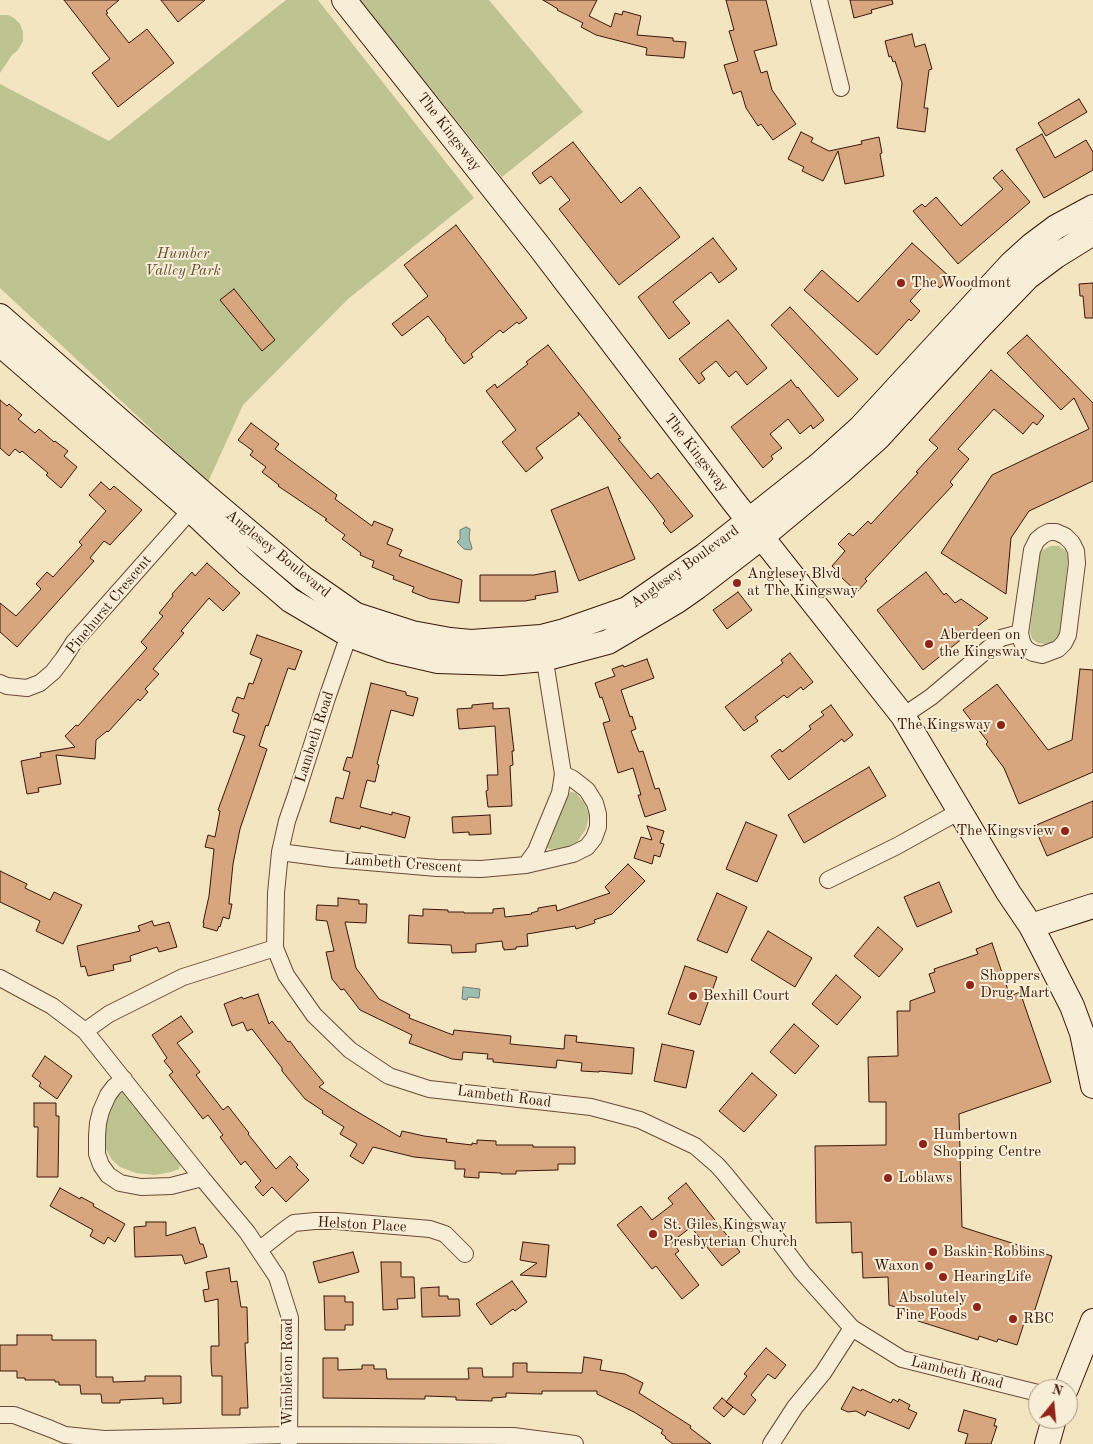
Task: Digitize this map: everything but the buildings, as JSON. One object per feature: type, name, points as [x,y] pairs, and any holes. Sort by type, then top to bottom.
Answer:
[{"type":"street","name":"The Kingsway","points":[[344,0],[533,239],[755,529],[902,716],[1008,892],[1031,926],[1072,1006],[1082,1033],[1093,1086]]},
{"type":"street","points":[[819,0],[841,88]]},
{"type":"street","name":"Anglesey Boulevard","points":[[755,529],[820,464],[860,428],[1011,264],[1056,227],[1093,208]]},
{"type":"street","name":"Anglesey Boulevard","points":[[0,316],[198,502],[248,564],[290,600],[352,625],[390,650],[438,661],[501,663],[543,648],[564,631],[627,609],[684,571],[755,529],[840,472],[879,437],[1028,277],[1056,256],[1093,233]]},
{"type":"street","name":"Anglesey Boulevard","points":[[0,344],[198,502]]},
{"type":"street","name":"Pinehurst Crescent","points":[[0,683],[7,686],[27,688],[40,683],[46,678],[64,659],[74,642],[198,502]]},
{"type":"street","points":[[1049,532],[1056,532],[1066,536],[1076,551],[1078,563],[1068,635],[1058,649],[1042,654],[1033,653],[1026,649],[1020,634],[1032,550],[1037,540],[1049,532]]},
{"type":"street","name":"Lambeth Road","points":[[352,625],[287,820],[280,852],[276,893],[275,948],[286,975],[314,1015],[350,1050],[389,1076],[429,1089],[591,1107],[640,1120],[694,1146],[717,1164],[802,1272],[852,1328],[902,1359],[1028,1390]]},
{"type":"street","points":[[902,716],[931,697],[1001,638],[1020,634]]},
{"type":"street","points":[[526,865],[536,851],[557,801],[563,774],[543,648]]},
{"type":"street","name":"Lambeth Crescent","points":[[280,852],[333,859],[437,868],[481,869],[526,865],[574,854],[587,847],[594,838],[598,827],[598,814],[595,803],[587,790],[574,779],[563,774]]},
{"type":"street","points":[[828,880],[898,846],[960,811]]},
{"type":"street","points":[[1031,926],[1093,906]]},
{"type":"street","points":[[85,1031],[109,1014],[184,977],[275,948]]},
{"type":"street","name":"Wimbleton Road","points":[[0,978],[52,1006],[85,1031],[247,1232],[277,1276],[290,1318],[289,1440]]},
{"type":"street","points":[[124,1079],[108,1095],[98,1123],[96,1136],[97,1154],[101,1165],[108,1175],[120,1183],[141,1187],[171,1186],[202,1178]]},
{"type":"street","name":"Helston Place","points":[[259,1250],[294,1223],[336,1221],[430,1229],[445,1234],[465,1254]]},
{"type":"street","points":[[1070,1379],[1093,1321]]},
{"type":"street","points":[[771,1444],[852,1328]]},
{"type":"street","points":[[0,1415],[14,1415],[52,1436],[65,1435],[104,1439],[289,1440],[513,1436],[575,1444]]},
{"type":"street","points":[[1047,1444],[1051,1429]]},
{"type":"green space","name":"Humber Valley Park","points":[[286,0],[318,0],[474,198],[348,299],[243,405],[208,482],[0,288],[0,84],[109,141]]},
{"type":"green space","points":[[360,0],[489,0],[583,112],[502,177]]},
{"type":"green space","points":[[0,15],[8,15],[20,24],[23,32],[23,41],[0,73]]},
{"type":"green space","points":[[1050,546],[1059,546],[1066,551],[1068,559],[1059,638],[1054,642],[1046,644],[1038,643],[1032,639],[1030,632],[1038,555]]},
{"type":"green space","points":[[571,792],[576,793],[585,804],[589,815],[586,829],[577,842],[566,848],[549,849],[545,847],[566,796]]},
{"type":"green space","points":[[121,1085],[181,1160],[179,1169],[155,1175],[136,1173],[120,1167],[112,1160],[106,1149],[104,1123]]},
{"type":"water","points":[[466,527],[470,529],[471,550],[464,549],[457,542],[460,539],[460,530]]},
{"type":"water","points":[[463,987],[480,989],[479,998],[468,997],[467,1000],[462,999]]},
{"type":"place","name":"The Woodmont","points":[[901,283]]},
{"type":"place","name":"Anglesey Blvd at The Kingsway","points":[[737,583]]},
{"type":"place","name":"Aberdeen on the Kingsway","points":[[929,644]]},
{"type":"place","name":"The Kingsway","points":[[1001,725]]},
{"type":"place","name":"The Kingsview","points":[[1065,831]]},
{"type":"place","name":"Shoppers Drug Mart","points":[[970,985]]},
{"type":"place","name":"Bexhill Court","points":[[693,996]]},
{"type":"place","name":"Humbertown Shopping Centre","points":[[923,1144]]},
{"type":"place","name":"Loblaws","points":[[888,1178]]},
{"type":"place","name":"St. Giles Kingsway Presbyterian Church","points":[[653,1234]]},
{"type":"place","name":"Baskin-Robbins","points":[[933,1252]]},
{"type":"place","name":"Waxon","points":[[929,1266]]},
{"type":"place","name":"HearingLife","points":[[943,1277]]},
{"type":"place","name":"Absolutely Fine Foods","points":[[977,1307]]},
{"type":"place","name":"RBC","points":[[1013,1319]]}]
